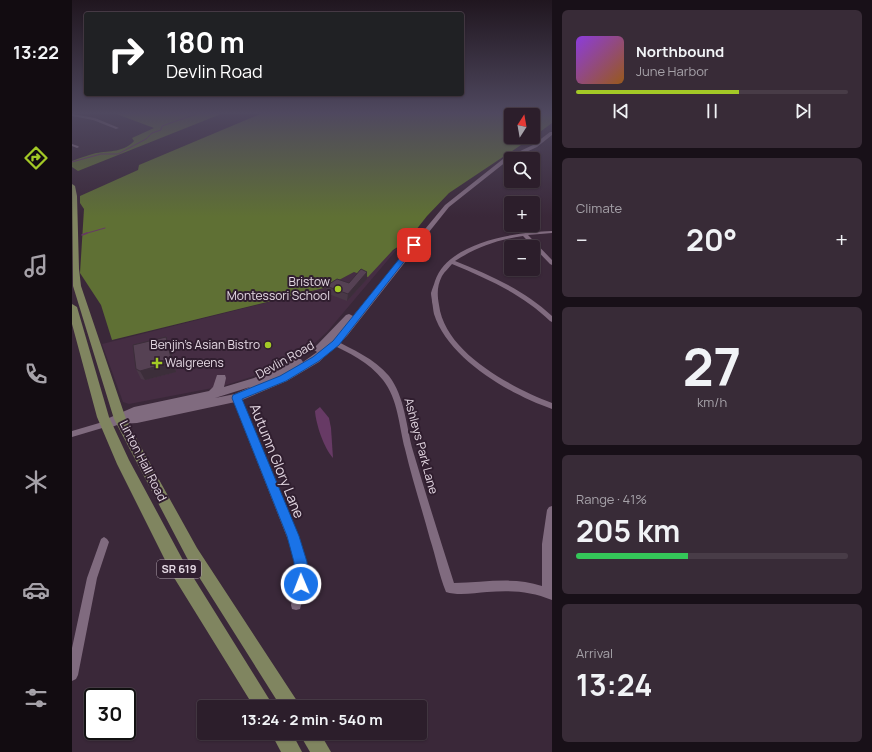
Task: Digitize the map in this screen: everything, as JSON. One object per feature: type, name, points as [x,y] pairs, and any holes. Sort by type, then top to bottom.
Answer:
[{"type":"main road","name":"Devlin Road","points":[[113,421],[137,418],[238,393],[288,376],[316,359],[398,259],[414,245],[438,216],[461,195],[505,160],[533,147]]},
{"type":"main road","name":"Linton Hall Road","points":[[72,186],[74,196],[75,269],[77,286],[95,345],[124,464],[179,570],[260,700]]},
{"type":"main road","name":"Linton Hall Road","points":[[72,307],[113,421],[136,453],[192,553],[287,700]]},
{"type":"main road","points":[[209,396],[218,389],[221,378],[229,387],[238,393]]},
{"type":"main road","name":"Devlin Road","points":[[113,421],[134,411],[209,396],[238,393]]},
{"type":"main road","points":[[285,740],[292,752]]},
{"type":"main road","points":[[313,740],[321,752]]},
{"type":"street","points":[[552,232],[524,234],[483,244],[464,252],[445,268],[438,280],[435,295],[437,313],[446,332],[460,350],[483,369],[514,390],[552,406]]},
{"type":"street","points":[[524,234],[552,263]]},
{"type":"street","points":[[452,262],[508,287],[531,301],[552,320]]},
{"type":"street","name":"Ashleys Park Lane","points":[[332,341],[373,364],[381,371],[392,388],[399,404],[405,437],[450,588],[490,585],[520,587],[550,594]]},
{"type":"street","name":"Autumn Glory Lane","points":[[238,393],[297,550],[302,574],[296,605]]},
{"type":"street","points":[[72,434],[113,421]]},
{"type":"street","points":[[550,594],[547,544],[552,510]]},
{"type":"street","points":[[72,675],[92,578],[104,542]]},
{"type":"shaded area","points":[[398,248],[327,332],[316,342],[288,360],[251,377],[223,386],[129,404],[123,402],[102,344],[324,288]]},
{"type":"shaded area","points":[[320,407],[329,418],[333,458],[321,436],[317,423],[315,411]]},
{"type":"green space","points":[[126,147],[138,147],[78,171],[72,167],[72,161],[96,153]]},
{"type":"green space","points":[[182,147],[518,147],[510,152],[504,152],[504,156],[449,193],[427,216],[408,240],[393,250],[368,277],[354,272],[324,288],[112,340],[101,305],[80,273],[84,209],[80,203],[80,196],[138,170],[139,165]]},
{"type":"building","points":[[361,269],[367,272],[348,294],[326,286],[337,279],[349,283]]},
{"type":"building","points":[[166,337],[172,362],[140,371],[136,369],[133,345]]},
{"type":"waterway","points":[[72,162],[101,154],[118,154],[131,147]]},
{"type":"waterway","points":[[86,234],[105,228]]},
{"type":"waterway","points":[[82,235],[86,234]]},
{"type":"place","name":"Bristow Montessori School","points":[[338,289]]},
{"type":"place","name":"Benjin's Asian Bistro","points":[[268,345]]},
{"type":"place","name":"Walgreens","points":[[157,363]]},
{"type":"route","points":[[301,584],[302,574],[293,536],[236,398],[283,378],[316,359],[336,343],[414,245]]}]
